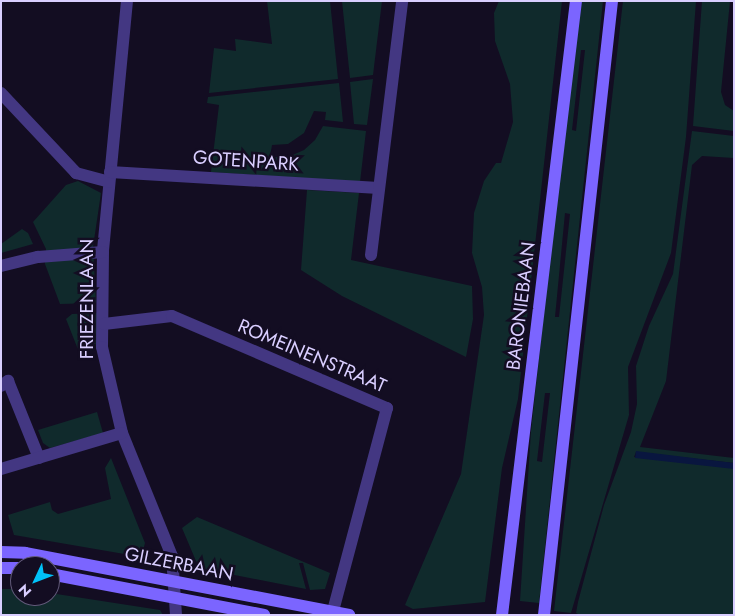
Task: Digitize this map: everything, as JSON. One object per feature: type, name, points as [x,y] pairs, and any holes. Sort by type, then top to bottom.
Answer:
[{"type":"main road","name":"BARONIEBAAN","points":[[502,615],[576,1]]},
{"type":"main road","points":[[544,615],[612,1]]},
{"type":"main road","name":"GILZERBAAN","points":[[1,552],[25,553],[349,615]]},
{"type":"main road","name":"GILZERBAAN","points":[[60,576],[264,615]]},
{"type":"street","name":"FRIEZENLAAN","points":[[126,1],[103,252],[104,324],[102,347],[122,433],[172,556],[172,582],[176,615]]},
{"type":"street","points":[[371,256],[402,1]]},
{"type":"street","name":"GOTENPARK","points":[[1,93],[76,173],[110,177],[379,188]]},
{"type":"street","points":[[1,266],[38,257],[103,252]]},
{"type":"street","name":"ROMEINENSTRAAT","points":[[104,324],[172,316],[387,408],[333,613]]},
{"type":"street","points":[[1,386],[8,381],[39,458]]},
{"type":"street","points":[[1,469],[122,433]]},
{"type":"green space","points":[[267,1],[330,1],[338,79],[209,93],[214,48],[236,51],[235,39],[272,44]]},
{"type":"green space","points":[[342,1],[382,1],[373,75],[350,78]]},
{"type":"green space","points":[[499,1],[562,1],[518,399],[502,468],[485,602],[413,609],[405,605],[461,474],[484,315],[482,287],[472,253],[474,213],[484,181],[496,163],[501,163],[513,122],[510,84],[495,41],[494,13]]},
{"type":"green space","points":[[578,1],[603,1],[539,603],[520,601],[531,431]],"holes":[[[581,50],[585,50],[576,131],[572,130]],[[565,213],[570,214],[559,317],[555,317]],[[545,393],[550,393],[542,462],[537,461]]]},
{"type":"green space","points":[[623,1],[696,1],[686,137],[671,253],[628,367],[629,415],[571,613],[554,611]]},
{"type":"green space","points":[[702,1],[730,1],[721,92],[725,105],[734,111],[734,131],[693,126]]},
{"type":"green space","points":[[373,79],[367,125],[354,124],[350,82]]},
{"type":"green space","points":[[339,83],[343,122],[325,120],[326,112],[314,111],[304,133],[288,144],[272,145],[270,157],[288,157],[304,150],[315,140],[323,126],[366,131],[360,182],[211,172],[219,105],[207,103],[208,97]]},
{"type":"green space","points":[[692,131],[734,136],[734,158],[702,156],[692,165],[666,381],[640,447],[734,458],[734,463],[636,452],[634,457],[734,465],[734,615],[580,615],[576,613],[578,602],[604,505],[631,432],[637,404],[636,366],[649,326],[673,274]]},
{"type":"green space","points":[[78,181],[101,193],[93,247],[96,303],[60,304],[45,264],[46,249],[33,222],[66,185]]},
{"type":"green space","points":[[307,190],[359,193],[351,260],[472,286],[473,319],[466,357],[342,296],[301,270]]},
{"type":"green space","points":[[22,229],[28,233],[33,244],[1,253],[1,244]]},
{"type":"green space","points":[[99,313],[95,350],[79,352],[66,319],[72,314]]},
{"type":"green space","points":[[97,412],[103,433],[50,448],[43,443],[38,430]]},
{"type":"green space","points":[[111,458],[145,543],[142,554],[136,556],[14,535],[8,515],[50,502],[52,510],[58,514],[111,499],[105,468]]},
{"type":"green space","points":[[197,517],[330,573],[325,589],[310,590],[303,563],[299,563],[306,589],[204,569],[196,561],[182,528]]},
{"type":"green space","points":[[1,589],[10,589],[10,606],[60,606],[60,595],[160,610],[163,615],[1,615]]},
{"type":"water","points":[[636,451],[734,463],[734,469],[635,458]]}]
